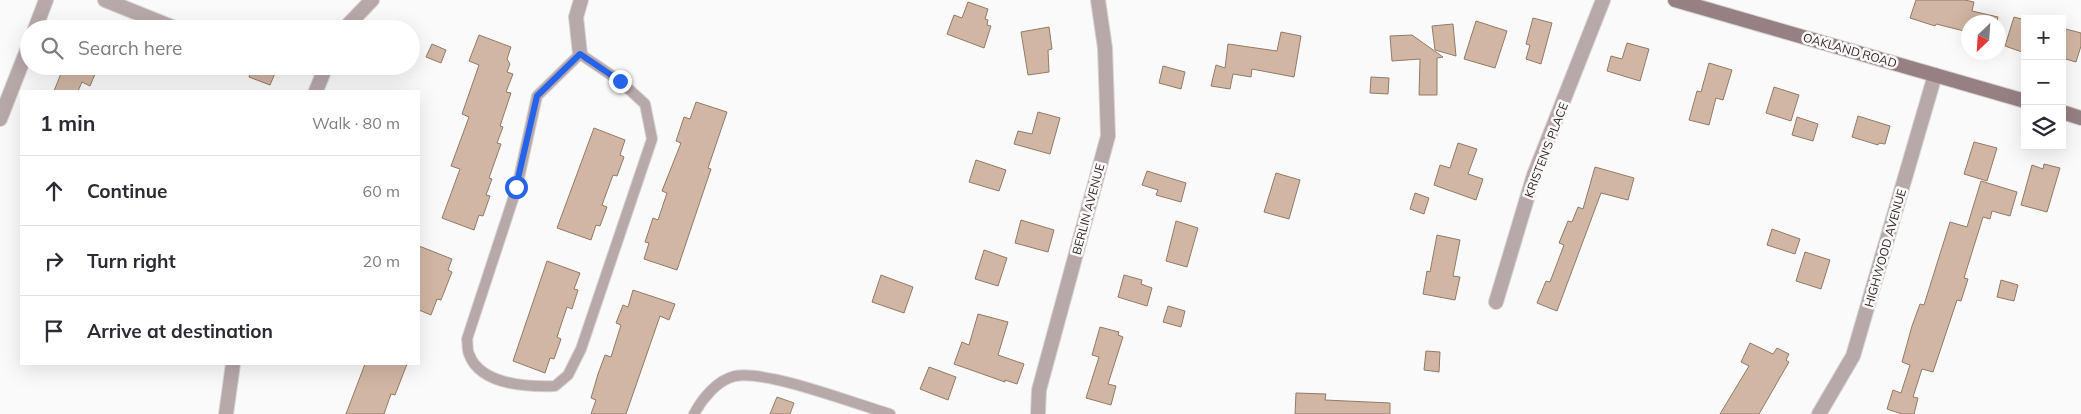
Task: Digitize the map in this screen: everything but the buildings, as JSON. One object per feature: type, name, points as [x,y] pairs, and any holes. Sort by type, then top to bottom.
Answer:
[{"type":"main road","name":"OAKLAND ROAD","points":[[1675,0],[2021,100]]},
{"type":"main road","points":[[2066,113],[2081,118]]},
{"type":"street","points":[[38,20],[46,0]]},
{"type":"street","points":[[105,0],[155,20]]},
{"type":"street","points":[[353,20],[372,0]]},
{"type":"street","points":[[580,54],[576,18],[581,0]]},
{"type":"street","name":"BERLIN AVENUE","points":[[1038,414],[1039,390],[1108,136],[1105,48],[1098,0]]},
{"type":"street","name":"KRISTEN'S PLACE","points":[[1496,302],[1534,175],[1603,0]]},
{"type":"street","points":[[0,120],[20,68]]},
{"type":"street","name":"HIGHWOOD AVENUE","points":[[1819,414],[1853,356],[1935,74]]},
{"type":"street","points":[[316,90],[322,75]]},
{"type":"street","points":[[226,414],[233,365]]},
{"type":"lane","points":[[580,54],[620,81],[645,104],[652,140],[581,349],[568,375],[555,386],[510,384],[482,372],[469,355],[467,339],[516,187],[537,96],[580,54]]},
{"type":"lane","points":[[694,414],[700,402],[715,387],[734,376],[761,376],[890,414]]},
{"type":"route","points":[[516,187],[537,96],[580,54],[620,81]]}]
